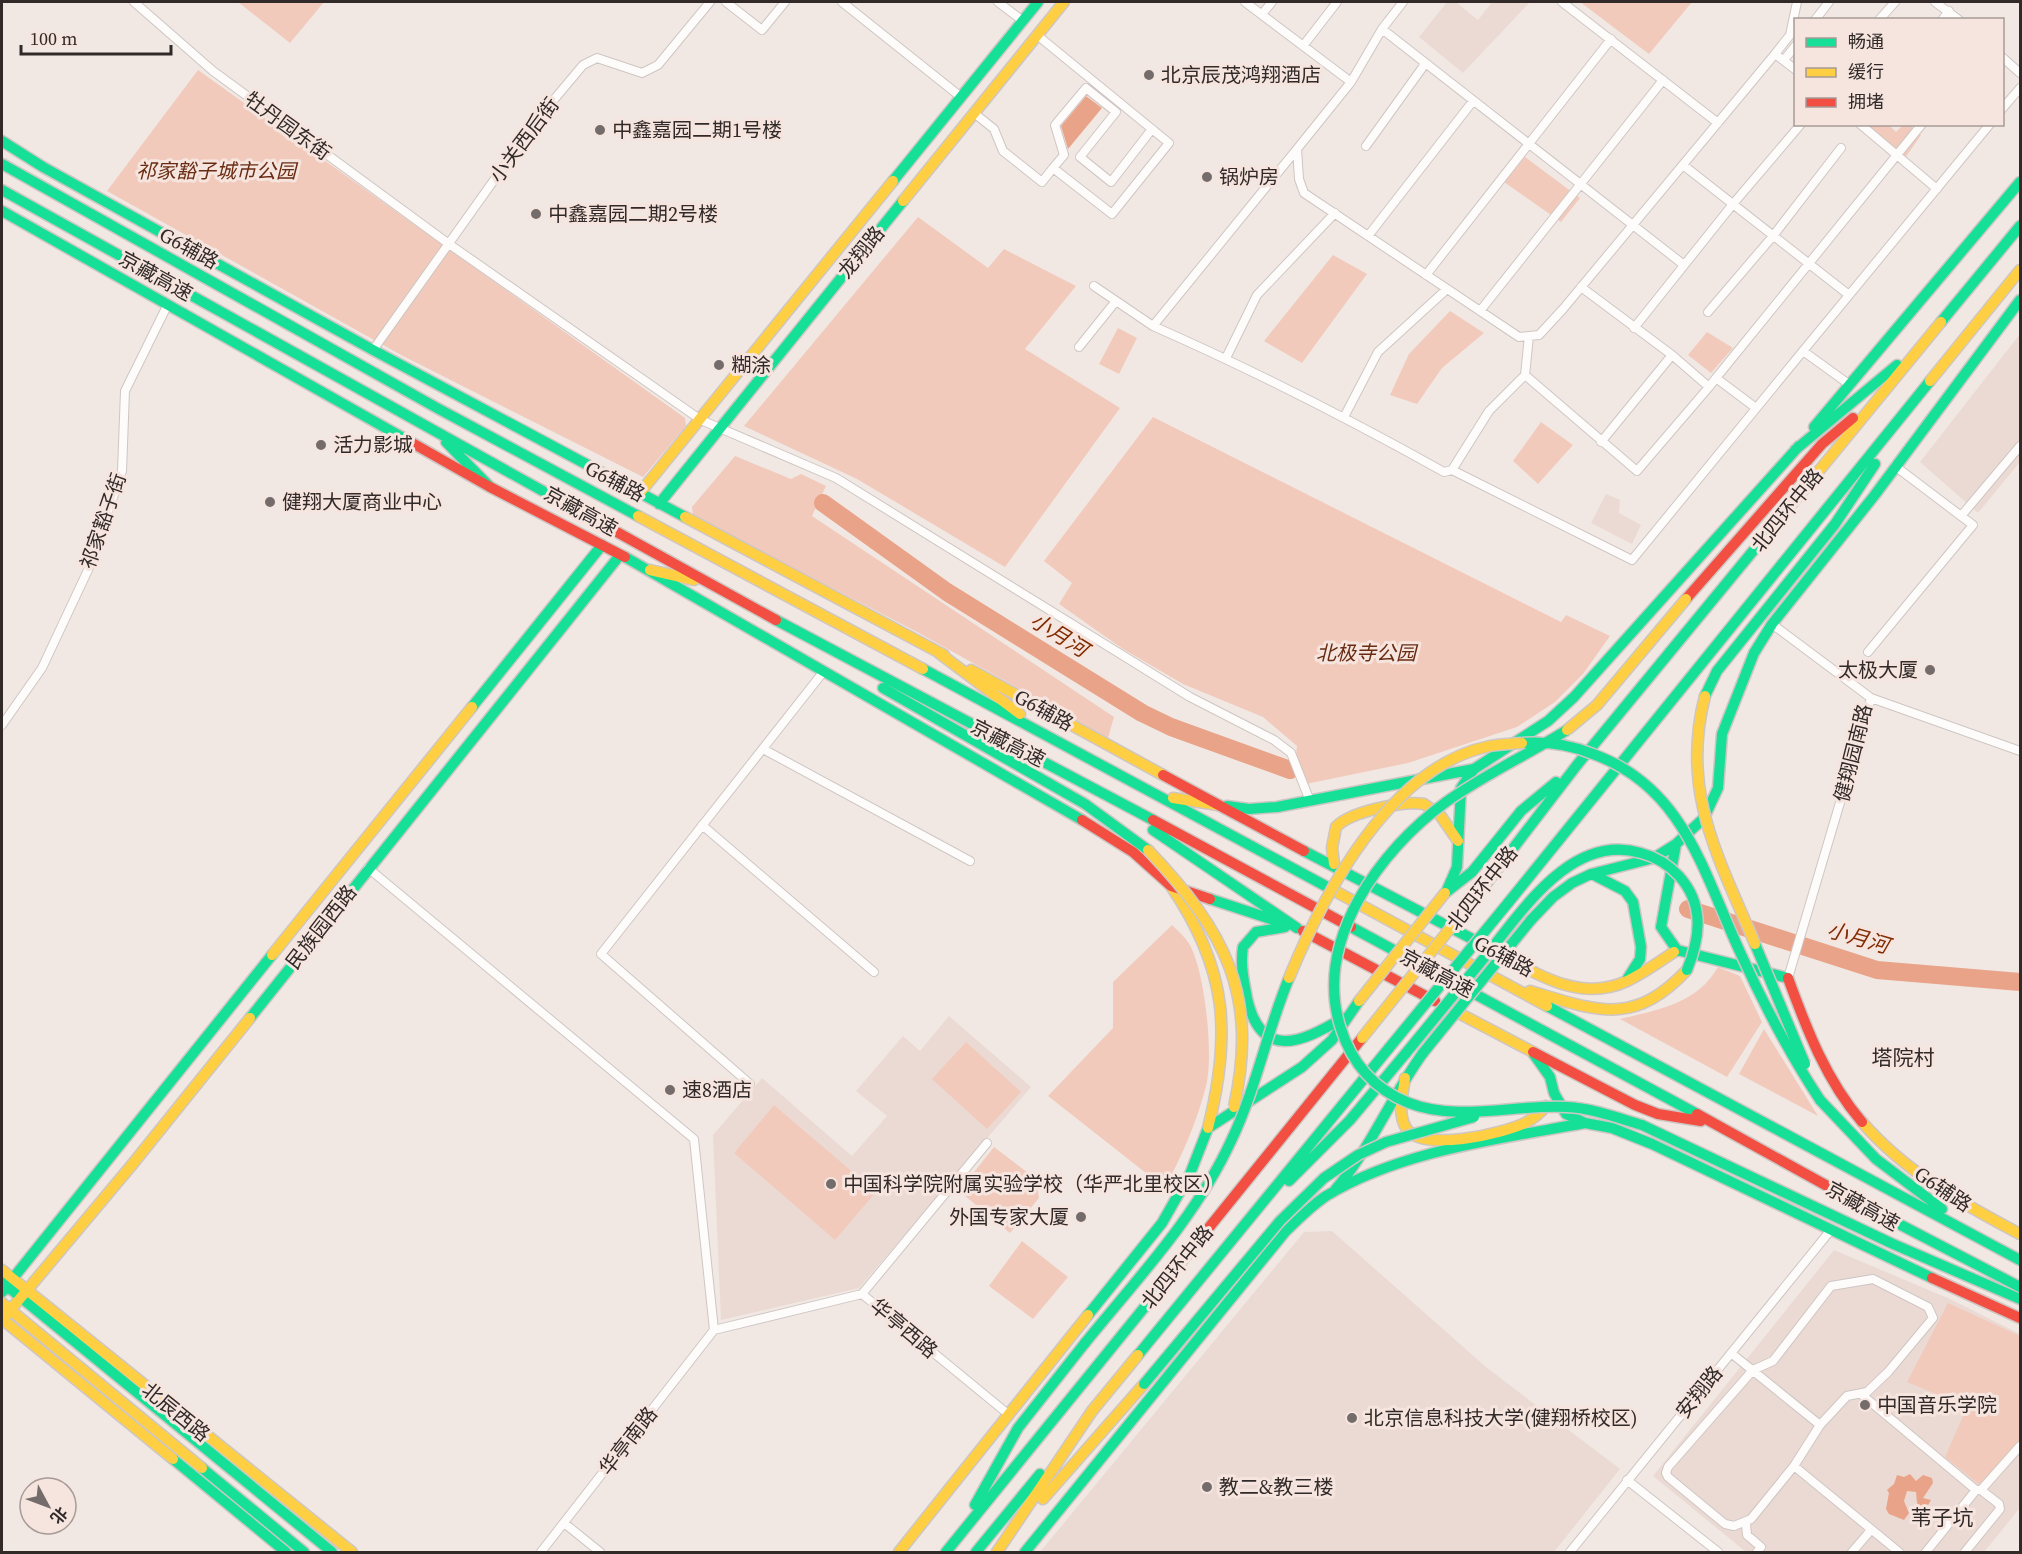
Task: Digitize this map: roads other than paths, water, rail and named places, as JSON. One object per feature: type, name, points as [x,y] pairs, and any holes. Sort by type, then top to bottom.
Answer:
[{"type":"main road","name":"龙翔路","points":[[639,494],[1038,2]]},
{"type":"main road","name":"龙翔路","points":[[659,504],[1064,2]]},
{"type":"main road","name":"G6辅路","points":[[2,141],[43,167],[373,350],[1218,805],[1334,864],[1549,980],[1588,992],[1623,984],[1677,950]]},
{"type":"main road","name":"京藏高速","points":[[2,164],[436,408],[2020,1260]]},
{"type":"main road","name":"北四环中路","points":[[1445,893],[1457,867],[1461,788],[1474,769],[1548,721],[1574,697],[1795,450],[2020,182]]},
{"type":"main road","name":"京藏高速","points":[[2,190],[829,650],[1086,784],[1714,1123],[1910,1232],[2020,1287]]},
{"type":"main road","points":[[2,211],[490,487],[650,570],[1047,797],[1133,852],[1171,886],[1297,927]]},
{"type":"main road","name":"北四环中路","points":[[946,1552],[1485,885],[1577,765],[2020,226]]},
{"type":"main road","name":"北四环中路","points":[[997,1552],[1092,1411],[1508,903],[2020,270]]},
{"type":"main road","points":[[1025,1552],[1285,1232],[1309,1209],[1332,1192],[1358,1163],[1405,1078],[1531,920],[1553,897],[1572,883],[1592,874],[1654,858],[1676,844],[1704,818],[1718,788],[1722,734],[1754,653],[1772,624],[2020,300]]},
{"type":"main road","points":[[1795,450],[1929,338]]},
{"type":"main road","points":[[1820,1100],[1710,836],[1701,806],[1694,752],[1697,724],[1705,696],[1717,671],[1835,524],[1926,387]]},
{"type":"main road","points":[[1881,395],[1822,444],[1582,720],[1448,801],[1415,829],[1366,886],[1340,942],[1334,989],[1338,1024],[1351,1056],[1373,1082],[1401,1101],[1427,1109],[1568,1107],[1601,1113],[1642,1125],[1893,1244],[2020,1299]]},
{"type":"main road","points":[[436,431],[490,487]]},
{"type":"main road","name":"民族园西路","points":[[6,1284],[602,545]]},
{"type":"main road","name":"民族园西路","points":[[2,1320],[6,1307],[24,1293],[131,1166],[620,555]]},
{"type":"main road","points":[[650,570],[715,586]]},
{"type":"main road","points":[[829,650],[917,711],[1098,812],[1148,850],[1178,879],[1201,908],[1230,963],[1243,1030],[1239,1089],[1227,1131],[1176,1228]]},
{"type":"main road","points":[[939,653],[1058,743]]},
{"type":"main road","points":[[957,1539],[1018,1428],[1200,1195],[1230,1142],[1286,984],[1311,927],[1346,866],[1388,809],[1411,787],[1447,762],[1482,747],[1526,741],[1557,743],[1584,749],[1609,758],[1632,772],[1667,802],[1694,851],[1770,1016],[1794,1062],[1820,1100],[1882,1167],[2009,1254]]},
{"type":"main road","points":[[1208,1128],[1302,1067],[1332,1040],[1346,1016],[1445,893],[1472,872],[1521,811],[1577,765]]},
{"type":"main road","points":[[1163,797],[1249,809],[1310,801],[1474,769]]},
{"type":"main road","points":[[1086,784],[1297,927],[1643,1108],[1658,1114],[1714,1123]]},
{"type":"main road","points":[[1334,864],[1330,845],[1333,829],[1343,818],[1360,813],[1422,803],[1435,810],[1447,822],[1458,841]]},
{"type":"main road","points":[[1676,844],[1661,927],[1677,950],[1788,978]]},
{"type":"main road","points":[[1259,1206],[1324,1151],[1356,1118],[1406,1053],[1540,890],[1555,876],[1597,853],[1618,849],[1641,852],[1665,862],[1683,879],[1695,900],[1699,925],[1697,946],[1687,970],[1658,1000],[1638,1008],[1616,1011],[1568,1002],[1499,981]]},
{"type":"main road","points":[[1592,874],[1625,891],[1636,914],[1640,959],[1623,984]]},
{"type":"main road","name":"北四环中路","points":[[899,1552],[1162,1223],[1190,1174],[1208,1128],[1217,1094],[1223,1053],[1218,980],[1205,940],[1191,912],[1171,886]]},
{"type":"main road","points":[[1297,927],[1268,927],[1253,934],[1244,945],[1239,964],[1252,1021],[1263,1034],[1280,1041],[1300,1041],[1346,1016]]},
{"type":"main road","name":"G6辅路","points":[[1788,978],[1835,1086],[1860,1122],[1905,1164],[1948,1195],[2020,1234]]},
{"type":"main road","points":[[1533,1052],[1550,1077],[1554,1093],[1566,1114],[1585,1123],[1612,1128],[1652,1144],[1830,1231],[2020,1318]]},
{"type":"main road","points":[[1405,1078],[1400,1101],[1401,1117],[1409,1131],[1422,1141],[1441,1143],[1516,1128],[1534,1120],[1554,1093]]},
{"type":"main road","points":[[1007,1540],[1144,1384],[1276,1225],[1329,1174],[1356,1155],[1415,1130],[1515,1108]]},
{"type":"main road","points":[[1332,1192],[1396,1167],[1585,1123]]},
{"type":"main road","name":"北辰西路","points":[[2,1270],[6,1284],[24,1293],[126,1371],[352,1552]]},
{"type":"main road","name":"北辰西路","points":[[24,1293],[145,1400],[332,1552]]},
{"type":"main road","name":"北辰西路","points":[[6,1307],[301,1550]]},
{"type":"main road","name":"北辰西路","points":[[2,1320],[286,1552]]},
{"type":"main road","points":[[126,1371],[145,1400]]},
{"type":"main road","points":[[976,1552],[1092,1411]]},
{"type":"main road","points":[[302,1528],[309,1519]]},
{"type":"main road","points":[[268,1538],[301,1550]]},
{"type":"street","name":"牡丹园东街","points":[[134,2],[213,71],[449,244],[701,420],[836,478],[1160,680],[1274,740],[1291,753],[1310,801]]},
{"type":"street","name":"小关西后街","points":[[373,350],[536,121],[583,65],[597,58],[642,73],[658,65],[710,2]]},
{"type":"street","points":[[726,2],[762,30],[785,2]]},
{"type":"street","points":[[842,2],[961,97]]},
{"type":"street","points":[[998,2],[1023,21]]},
{"type":"street","points":[[1245,2],[1351,82]]},
{"type":"street","points":[[1262,14],[1272,2]]},
{"type":"street","points":[[1303,46],[1337,2]]},
{"type":"street","points":[[1153,326],[1351,82],[1382,29],[1403,2]]},
{"type":"street","points":[[1562,2],[1718,123]]},
{"type":"street","points":[[1297,149],[1298,172],[1304,193],[1519,338],[1539,335],[1790,35],[1797,2]]},
{"type":"street","points":[[1817,18],[1829,2]]},
{"type":"street","points":[[1881,18],[1894,2]]},
{"type":"street","points":[[1935,2],[1957,18]]},
{"type":"street","points":[[1944,18],[1949,11]]},
{"type":"street","points":[[1382,29],[1631,227],[1684,266]]},
{"type":"street","points":[[1037,35],[1085,79],[1169,142],[1112,214],[1057,167]]},
{"type":"street","points":[[1426,275],[1611,39]]},
{"type":"street","points":[[1784,60],[1794,48]]},
{"type":"street","points":[[1775,54],[1794,68]]},
{"type":"street","points":[[2004,59],[2020,73]]},
{"type":"street","points":[[1366,146],[1425,64]]},
{"type":"street","points":[[1480,311],[1663,80]]},
{"type":"street","points":[[2004,107],[2020,87]]},
{"type":"street","points":[[974,113],[994,129],[1003,151],[1042,182],[1057,167],[1064,155],[1055,125],[1086,88],[1116,112],[1080,157],[1111,182],[1152,129]]},
{"type":"street","points":[[1368,236],[1473,102]]},
{"type":"street","points":[[1634,328],[1732,204],[1799,126]]},
{"type":"street","points":[[1862,126],[1936,189]]},
{"type":"street","points":[[1525,375],[1637,471],[1709,387],[1920,126]]},
{"type":"street","points":[[1094,286],[1153,326],[1226,358],[1344,417],[1444,472],[1452,470],[1632,560],[1988,126]]},
{"type":"street","points":[[1708,312],[1773,236],[1841,148]]},
{"type":"street","points":[[1683,165],[1849,295]]},
{"type":"street","points":[[1226,358],[1257,295],[1335,213]]},
{"type":"street","points":[[1581,287],[1672,355],[1709,387]]},
{"type":"street","points":[[1344,417],[1378,352],[1447,289]]},
{"type":"street","points":[[1079,347],[1116,301]]},
{"type":"street","name":"祁家豁子街","points":[[2,725],[42,668],[88,570],[122,471],[125,391],[167,306]]},
{"type":"street","points":[[1452,470],[1489,411],[1525,375],[1529,336]]},
{"type":"street","points":[[1803,351],[1850,385]]},
{"type":"street","points":[[1601,442],[1672,355]]},
{"type":"street","points":[[1716,378],[1756,408]]},
{"type":"street","points":[[1960,516],[2020,446]]},
{"type":"street","points":[[1869,652],[1973,525],[1895,466]]},
{"type":"street","name":"健翔园南路","points":[[1772,624],[1871,698],[1788,978]]},
{"type":"street","points":[[750,1084],[601,954],[824,671]]},
{"type":"street","points":[[1871,698],[2020,751]]},
{"type":"street","points":[[763,749],[970,861]]},
{"type":"street","points":[[702,825],[874,972]]},
{"type":"street","points":[[368,867],[694,1139],[714,1330]]},
{"type":"street","points":[[862,1294],[987,1143]]},
{"type":"street","name":"安翔路","points":[[1570,1552],[1830,1231]]},
{"type":"street","points":[[1873,1280],[1928,1307],[1933,1318],[1887,1372],[1861,1394],[1847,1396],[1820,1425],[1794,1466],[1746,1523],[1734,1526],[1725,1524],[1666,1473],[1668,1467],[1753,1370],[1773,1361],[1832,1286],[1873,1280]]},
{"type":"street","name":"华亭西路","points":[[714,1330],[862,1294],[1008,1414]]},
{"type":"street","name":"华亭南路","points":[[541,1552],[714,1330]]},
{"type":"street","points":[[1731,1353],[1820,1425]]},
{"type":"street","points":[[1861,1394],[1999,1504],[2000,1509],[1965,1552]]},
{"type":"street","points":[[1926,1552],[2020,1446]]},
{"type":"street","points":[[1794,1466],[1899,1552]]},
{"type":"street","points":[[1627,1480],[1718,1552]]},
{"type":"street","points":[[1746,1523],[1747,1535],[1761,1547],[1757,1552]]},
{"type":"street","points":[[564,1524],[600,1552]]},
{"type":"street","points":[[1852,1552],[1871,1530]]},
{"type":"waterway","name":"小月河","points":[[823,503],[947,592],[1142,713],[1171,727],[1290,770]]},
{"type":"waterway","name":"小月河","points":[[1688,909],[1877,970],[2020,982]]},
{"type":"place","name":"北京辰茂鸿翔酒店","points":[[1149,75]]},
{"type":"place","name":"中鑫嘉园二期1号楼","points":[[600,130]]},
{"type":"place","name":"锅炉房","points":[[1207,177]]},
{"type":"place","name":"中鑫嘉园二期2号楼","points":[[536,214]]},
{"type":"place","name":"糊涂","points":[[719,365]]},
{"type":"place","name":"活力影城","points":[[321,445]]},
{"type":"place","name":"健翔大厦商业中心","points":[[270,502]]},
{"type":"place","name":"太极大厦","points":[[1930,670]]},
{"type":"place","name":"速8酒店","points":[[670,1090]]},
{"type":"place","name":"中国科学院附属实验学校（华严北里校区）","points":[[831,1184]]},
{"type":"place","name":"外国专家大厦","points":[[1081,1217]]},
{"type":"place","name":"中国音乐学院","points":[[1865,1405]]},
{"type":"place","name":"北京信息科技大学(健翔桥校区)","points":[[1352,1418]]},
{"type":"place","name":"教二&教三楼","points":[[1207,1487]]},
{"type":"district","name":"塔院村","points":[[1903,1058]]},
{"type":"district","name":"苇子坑","points":[[1942,1518]]},
{"type":"park label","name":"祁家豁子城市公园","points":[[216,171]]},
{"type":"park label","name":"北极寺公园","points":[[1366,653]]}]
